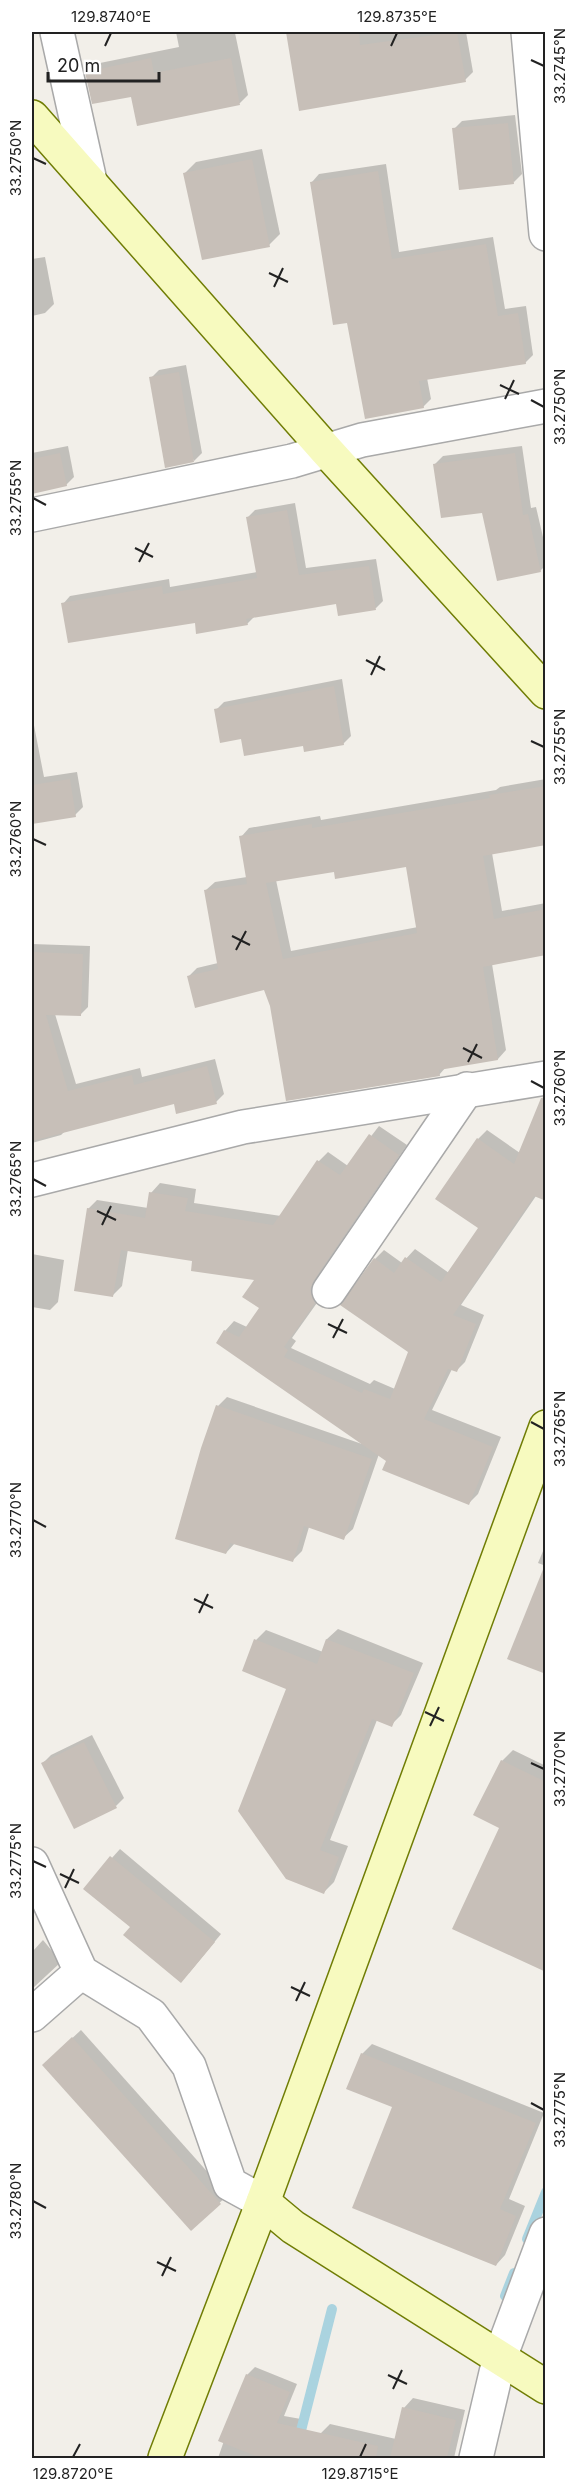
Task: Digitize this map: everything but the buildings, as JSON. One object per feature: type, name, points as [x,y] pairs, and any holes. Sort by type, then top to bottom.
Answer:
[{"type":"street","points":[[57,32],[90,181]]},
{"type":"street","points":[[528,32],[546,234]]},
{"type":"street","points":[[32,117],[326,450],[546,692]]},
{"type":"street","points":[[32,515],[292,461],[362,440],[546,406]]},
{"type":"street","points":[[32,1180],[243,1127],[546,1078]]},
{"type":"street","points":[[329,1291],[467,1089]]},
{"type":"street","points":[[165,2458],[263,2202],[546,1427]]},
{"type":"street","points":[[32,1864],[81,1972],[151,2015],[189,2066],[230,2184],[263,2202],[293,2227],[499,2360],[546,2387]]},
{"type":"street","points":[[32,2015],[81,1972]]},
{"type":"street","points":[[476,2458],[499,2360],[546,2234]]},
{"type":"waterway","points":[[527,2239],[546,2192]]},
{"type":"waterway","points":[[505,2296],[514,2273]]},
{"type":"waterway","points":[[294,2458],[332,2309]]}]
